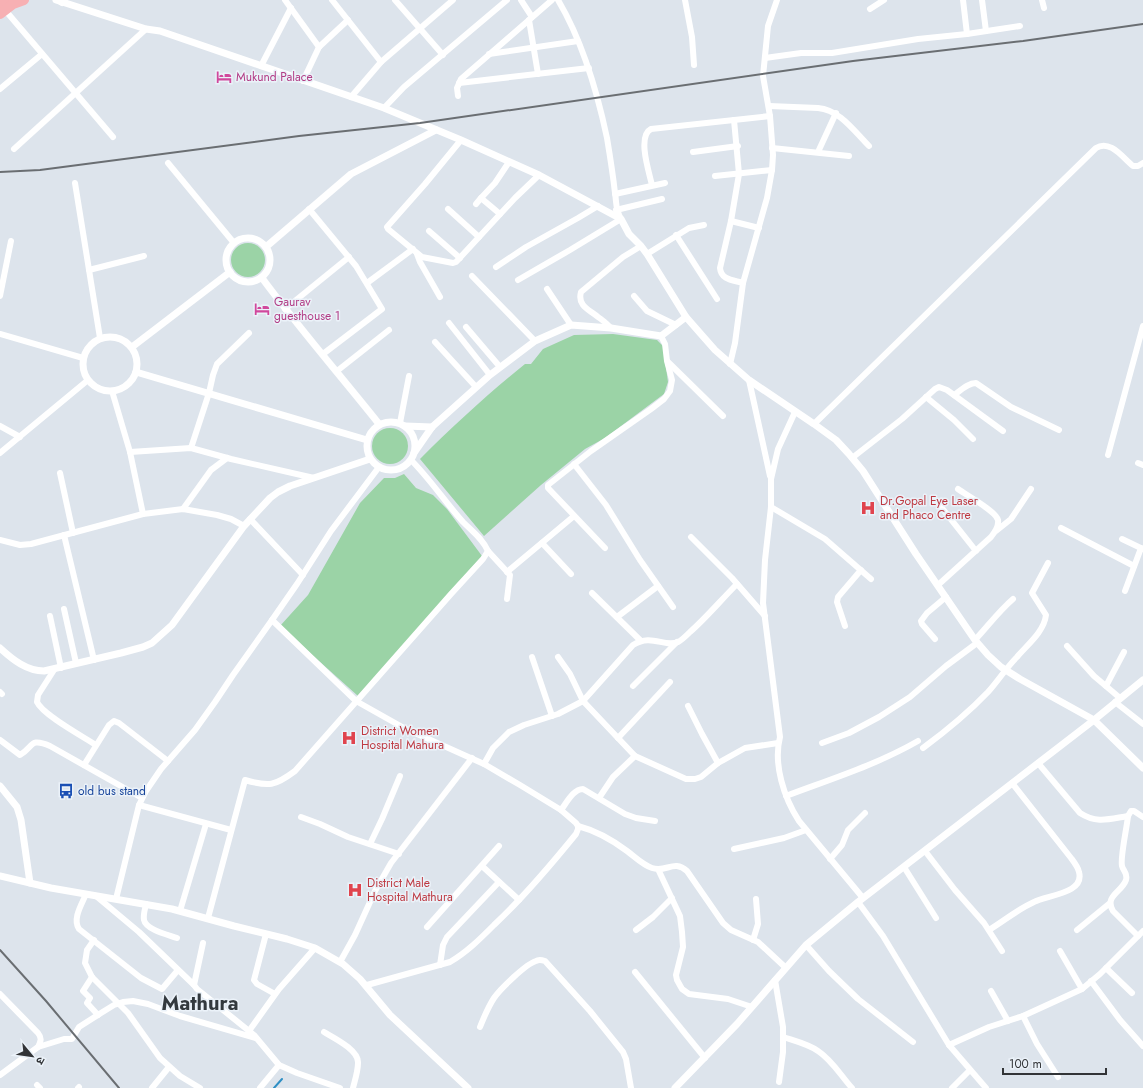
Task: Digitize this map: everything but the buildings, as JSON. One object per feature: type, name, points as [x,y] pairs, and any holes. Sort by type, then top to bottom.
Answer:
[{"type":"highway","points":[[2,10],[8,0]]},
{"type":"highway","points":[[2,10],[24,0]]},
{"type":"street","points":[[285,0],[319,47]]},
{"type":"street","points":[[332,0],[381,62]]},
{"type":"street","points":[[395,0],[443,55]]},
{"type":"street","points":[[351,97],[381,62],[452,0]]},
{"type":"street","points":[[384,108],[404,87],[508,0]]},
{"type":"street","points":[[521,0],[530,18],[538,74]]},
{"type":"street","points":[[458,96],[456,88],[459,83],[489,54],[552,0]]},
{"type":"street","points":[[558,0],[570,21],[589,68],[597,94],[607,139],[616,210],[629,234],[647,254],[686,316],[730,364],[749,380],[836,440],[852,458],[863,471],[938,586],[988,656],[1006,670],[1094,720],[1143,768]]},
{"type":"street","points":[[685,0],[692,37],[694,65]]},
{"type":"street","points":[[730,364],[735,343],[743,283],[767,198],[772,170],[770,116],[764,76],[764,58],[768,26],[777,0]]},
{"type":"street","points":[[870,9],[884,0]]},
{"type":"street","points":[[963,0],[967,34]]},
{"type":"street","points":[[982,0],[986,31]]},
{"type":"street","points":[[1042,0],[1044,8]]},
{"type":"street","points":[[60,1],[146,29],[160,31],[384,108],[539,175],[621,219]]},
{"type":"street","points":[[261,66],[291,8]]},
{"type":"street","points":[[2,10],[113,137]]},
{"type":"street","points":[[303,81],[319,47],[348,20]]},
{"type":"street","points":[[764,58],[811,52],[832,53],[918,39],[967,34],[1020,26]]},
{"type":"street","points":[[14,149],[146,29]]},
{"type":"street","points":[[489,54],[578,41]]},
{"type":"street","points":[[0,89],[42,54]]},
{"type":"street","points":[[459,83],[589,68]]},
{"type":"street","points":[[769,106],[826,109],[836,113],[868,146]]},
{"type":"street","points":[[818,152],[836,113]]},
{"type":"street","points":[[652,185],[644,142],[648,130],[770,116]]},
{"type":"street","points":[[734,120],[738,146],[739,174],[731,221],[720,262],[720,272],[724,278],[743,283]]},
{"type":"street","points":[[267,246],[350,174],[436,130]]},
{"type":"street","points":[[461,140],[425,184],[388,225],[388,229],[422,257],[453,263],[456,262],[500,214],[539,175]]},
{"type":"street","points":[[814,424],[1096,148],[1101,145],[1112,147],[1133,166],[1138,166],[1143,163]]},
{"type":"street","points":[[693,152],[738,146]]},
{"type":"street","points":[[772,148],[849,156]]},
{"type":"street","points":[[476,204],[495,183],[510,162]]},
{"type":"street","points":[[168,163],[234,243]]},
{"type":"street","points":[[716,176],[772,170]]},
{"type":"street","points":[[75,183],[100,338]]},
{"type":"street","points":[[615,194],[665,183]]},
{"type":"street","points":[[481,198],[500,214]]},
{"type":"street","points":[[616,210],[662,200]]},
{"type":"street","points":[[496,267],[526,247],[598,206]]},
{"type":"street","points":[[309,209],[349,257],[382,308],[323,354]]},
{"type":"street","points":[[448,209],[479,237]]},
{"type":"street","points":[[518,280],[621,219]]},
{"type":"street","points":[[731,221],[759,228]]},
{"type":"street","points":[[647,254],[689,228],[704,225]]},
{"type":"street","points":[[429,231],[460,258]]},
{"type":"street","points":[[676,235],[717,299]]},
{"type":"street","points":[[247,237],[255,238],[267,246],[270,252],[270,266],[267,273],[262,278],[255,281],[241,281],[235,278],[230,272],[227,267],[227,254],[234,243],[247,237]]},
{"type":"street","points":[[0,296],[11,241]]},
{"type":"street","points":[[611,328],[597,315],[586,309],[580,298],[581,292],[623,257],[641,246]]},
{"type":"street","points":[[367,283],[415,251]]},
{"type":"street","points":[[415,251],[440,297]]},
{"type":"street","points":[[89,270],[144,256]]},
{"type":"street","points":[[285,309],[349,257]]},
{"type":"street","points":[[132,347],[230,272]]},
{"type":"street","points":[[472,276],[535,341]]},
{"type":"street","points":[[262,278],[285,309],[379,424]]},
{"type":"street","points":[[547,289],[571,326]]},
{"type":"street","points":[[634,296],[647,311],[676,325]]},
{"type":"street","points":[[432,427],[402,424],[392,421],[379,424],[373,429],[367,440],[367,451],[370,459],[379,467],[390,470],[398,469],[405,465],[432,427],[476,387],[535,341],[571,326],[611,328],[661,336],[686,316]]},
{"type":"street","points":[[449,323],[490,376]]},
{"type":"street","points":[[1108,455],[1143,326]]},
{"type":"street","points":[[466,327],[500,367]]},
{"type":"street","points":[[337,371],[389,330]]},
{"type":"street","points":[[191,448],[209,393],[212,375],[217,364],[249,333]]},
{"type":"street","points":[[0,334],[83,358]]},
{"type":"street","points":[[108,336],[117,337],[132,347],[136,355],[136,372],[132,380],[125,387],[112,391],[98,388],[88,380],[83,367],[83,358],[92,343],[100,338],[108,336]]},
{"type":"street","points":[[605,548],[548,488],[548,485],[574,464],[664,399],[670,391],[672,380],[667,361],[665,344],[661,336]]},
{"type":"street","points":[[435,342],[476,387]]},
{"type":"street","points":[[667,361],[722,416]]},
{"type":"street","points":[[136,372],[367,440]]},
{"type":"street","points":[[402,424],[408,376]]},
{"type":"street","points":[[0,453],[88,380]]},
{"type":"street","points":[[749,380],[771,479],[771,507],[765,560],[763,604],[780,737],[778,743],[780,772],[790,808],[861,900],[950,1045],[986,1088]]},
{"type":"street","points":[[954,395],[972,383],[976,383],[1011,407],[1059,430]]},
{"type":"street","points":[[852,458],[897,423],[939,387],[947,390],[1003,431]]},
{"type":"street","points":[[112,391],[130,452],[144,514]]},
{"type":"street","points":[[926,397],[954,420],[973,439]]},
{"type":"street","points":[[771,479],[778,450],[795,412]]},
{"type":"street","points":[[402,424],[410,431],[414,438],[415,445],[412,456],[423,472],[462,521],[485,545],[488,551],[510,575],[507,599]]},
{"type":"street","points":[[0,426],[20,436]]},
{"type":"street","points":[[130,452],[191,448],[314,478]]},
{"type":"street","points":[[183,509],[210,470],[227,458]]},
{"type":"street","points":[[1,652],[29,669],[36,671],[57,669],[143,647],[152,643],[162,636],[172,625],[244,526],[270,498],[290,486],[370,459]]},
{"type":"street","points":[[574,464],[606,504],[640,560],[673,607]]},
{"type":"street","points":[[116,899],[139,805],[151,782],[195,730],[272,620],[331,531],[379,467]]},
{"type":"street","points":[[60,473],[73,533]]},
{"type":"street","points":[[958,489],[996,516],[998,524],[995,532]]},
{"type":"street","points":[[938,586],[995,532],[1011,519],[1031,490]]},
{"type":"street","points":[[938,503],[976,551]]},
{"type":"street","points":[[771,507],[825,539],[871,579]]},
{"type":"street","points":[[0,540],[20,545],[31,544],[144,514],[183,509],[217,514],[244,526]]},
{"type":"street","points":[[507,572],[574,516]]},
{"type":"street","points":[[250,519],[303,574]]},
{"type":"street","points":[[1061,528],[1134,566]]},
{"type":"street","points":[[64,536],[94,660]]},
{"type":"street","points":[[691,537],[737,584],[765,616]]},
{"type":"street","points":[[1122,539],[1142,548],[1125,591]]},
{"type":"street","points":[[542,543],[571,574]]},
{"type":"street","points":[[208,918],[245,780],[268,785],[277,784],[295,771],[484,559],[488,551]]},
{"type":"street","points":[[923,748],[962,718],[988,692],[1038,634],[1046,620],[1046,615],[1032,593],[1048,563]]},
{"type":"street","points":[[845,626],[837,602],[838,597],[861,570]]},
{"type":"street","points":[[633,686],[677,642],[695,628],[737,584]]},
{"type":"street","points":[[617,617],[658,586]]},
{"type":"street","points":[[592,593],[640,640]]},
{"type":"street","points":[[935,639],[921,621],[927,612],[946,597]]},
{"type":"street","points":[[822,743],[849,733],[879,717],[910,697],[976,641],[1013,598]]},
{"type":"street","points":[[64,609],[76,663]]},
{"type":"street","points":[[50,616],[57,669],[38,695],[37,702],[39,706],[59,722],[96,745]]},
{"type":"street","points":[[272,620],[356,701],[404,728],[484,764],[561,810],[578,826],[604,835],[651,868],[658,869],[676,865],[683,867],[722,923],[731,930],[763,946],[786,968]]},
{"type":"street","points":[[484,764],[493,748],[509,732],[524,725],[552,716],[583,702],[633,645],[640,640],[671,643],[677,642]]},
{"type":"street","points":[[1067,646],[1094,676],[1106,686],[1143,724]]},
{"type":"street","points":[[1106,686],[1124,652]]},
{"type":"street","points":[[532,657],[552,716]]},
{"type":"street","points":[[558,657],[570,674],[583,702],[635,756],[690,780],[701,777],[718,763],[745,748],[778,743]]},
{"type":"street","points":[[675,1088],[752,1007],[806,945],[904,866],[1094,720],[1143,680]]},
{"type":"street","points":[[618,738],[670,682]]},
{"type":"street","points":[[688,706],[718,763]]},
{"type":"street","points":[[84,765],[112,722],[116,722],[168,761]]},
{"type":"street","points":[[0,740],[20,755],[33,743],[44,743],[142,798]]},
{"type":"street","points":[[786,796],[863,768],[899,752],[918,741]]},
{"type":"street","points":[[599,798],[613,777],[635,756]]},
{"type":"street","points":[[340,962],[355,935],[375,891],[391,863],[472,758]]},
{"type":"street","points":[[1038,763],[1084,816],[1096,820],[1128,816]]},
{"type":"street","points":[[370,844],[400,776]]},
{"type":"street","points":[[989,930],[1034,901],[1073,888],[1077,883],[1080,874],[1071,858],[1012,783]]},
{"type":"street","points":[[0,786],[17,807],[21,820],[30,883]]},
{"type":"street","points":[[561,810],[579,789],[585,790],[625,814],[636,818],[655,821]]},
{"type":"street","points":[[139,805],[231,830]]},
{"type":"street","points":[[1077,930],[1110,902],[1124,883],[1126,878],[1122,862],[1128,816],[1131,811],[1134,811],[1143,817]]},
{"type":"street","points":[[830,859],[842,845],[848,830],[865,813]]},
{"type":"street","points":[[301,817],[348,837],[399,854]]},
{"type":"street","points":[[180,911],[206,824]]},
{"type":"street","points":[[367,985],[440,965],[461,956],[541,877],[576,834],[578,826]]},
{"type":"street","points":[[734,849],[784,838],[806,830]]},
{"type":"street","points":[[428,927],[499,846]]},
{"type":"street","points":[[925,851],[949,883],[989,930],[1002,951]]},
{"type":"street","points":[[482,866],[519,900]]},
{"type":"street","points":[[904,866],[936,918]]},
{"type":"street","points":[[658,869],[678,910],[682,932],[682,952],[676,975],[682,989],[689,994],[728,999],[752,1007]]},
{"type":"street","points":[[0,876],[96,896],[180,911],[315,948],[340,962],[367,985],[390,1015],[468,1088]]},
{"type":"street","points":[[440,965],[447,937],[499,882]]},
{"type":"street","points":[[86,894],[76,919],[76,924],[79,929],[94,940],[98,945],[141,978],[162,989],[178,970]]},
{"type":"street","points":[[96,896],[139,932],[197,989],[257,1038],[279,1065],[340,1088]]},
{"type":"street","points":[[636,930],[653,917],[672,898]]},
{"type":"street","points":[[752,940],[758,924],[756,900]]},
{"type":"street","points":[[1110,902],[1110,906],[1113,911],[1138,936]]},
{"type":"street","points":[[146,904],[144,920],[146,924],[154,930],[177,938]]},
{"type":"street","points":[[950,1045],[989,1027],[1024,1016],[1082,989],[1106,968],[1143,931]]},
{"type":"street","points":[[266,934],[254,980],[257,984],[275,994]]},
{"type":"street","points":[[94,940],[87,950],[85,963],[92,977],[128,1013],[160,1058],[180,1076],[200,1088]]},
{"type":"street","points":[[194,985],[204,943]]},
{"type":"street","points":[[806,945],[829,971],[858,999],[913,1042]]},
{"type":"street","points":[[249,1031],[275,994],[315,948]]},
{"type":"street","points":[[1060,951],[1082,989]]},
{"type":"street","points":[[480,1027],[488,1008],[499,992],[534,962],[541,960],[545,961],[590,1011],[623,1052],[626,1059],[631,1088]]},
{"type":"street","points":[[1106,968],[1132,993]]},
{"type":"street","points":[[635,972],[705,1058]]},
{"type":"street","points":[[92,977],[84,991],[90,998],[87,1003],[98,1015]]},
{"type":"street","points":[[775,980],[783,1027],[780,1082]]},
{"type":"street","points":[[1091,981],[1120,1020],[1143,1046]]},
{"type":"street","points":[[991,991],[1008,1021]]},
{"type":"street","points":[[0,994],[41,1036],[41,1041],[38,1047]]},
{"type":"street","points":[[0,1075],[38,1047],[64,1039],[72,1039],[79,1027],[98,1015],[119,1004],[133,1001],[148,1004],[180,1016],[257,1038]]},
{"type":"street","points":[[1024,1016],[1037,1044],[1058,1077]]},
{"type":"street","points":[[324,1032],[356,1054],[358,1063],[353,1088]]},
{"type":"street","points":[[783,1037],[818,1050],[825,1056],[852,1088]]},
{"type":"street","points":[[260,1088],[279,1065]]},
{"type":"street","points":[[152,1088],[169,1067]]},
{"type":"street","points":[[952,1088],[970,1070]]},
{"type":"green space","points":[[251,243],[260,248],[264,253],[264,267],[260,272],[255,276],[245,277],[241,276],[232,267],[231,257],[232,253],[241,244]]},
{"type":"green space","points":[[613,334],[657,340],[663,346],[668,382],[664,394],[605,438],[585,449],[541,485],[484,536],[420,459],[458,422],[498,387],[525,364],[531,364],[543,349],[574,335]]},
{"type":"green space","points":[[394,428],[403,433],[407,439],[407,453],[403,459],[394,464],[386,464],[377,459],[373,453],[372,442],[377,433],[383,429]]},
{"type":"green space","points":[[404,474],[416,488],[433,495],[447,509],[482,556],[358,696],[280,626],[308,595],[360,503],[384,478],[395,478]]},
{"type":"waterway","points":[[274,1088],[282,1079]]},
{"type":"railway","points":[[0,172],[40,170],[299,136],[420,123],[853,61],[1023,41],[1143,24]]},
{"type":"railway","points":[[0,950],[46,1001],[119,1088]]},
{"type":"place","name":"Mukund Palace","points":[[224,77]]},
{"type":"place","name":"Gaurav guesthouse 1","points":[[262,309]]},
{"type":"place","name":"Dr.Gopal Eye Laser and Phaco Centre","points":[[868,508]]},
{"type":"place","name":"District Women Hospital Mahura","points":[[349,738]]},
{"type":"place","name":"old bus stand","points":[[66,791]]},
{"type":"place","name":"District Male Hospital Mathura","points":[[355,890]]},
{"type":"district","name":"Mathura","points":[[200,1003]]}]
